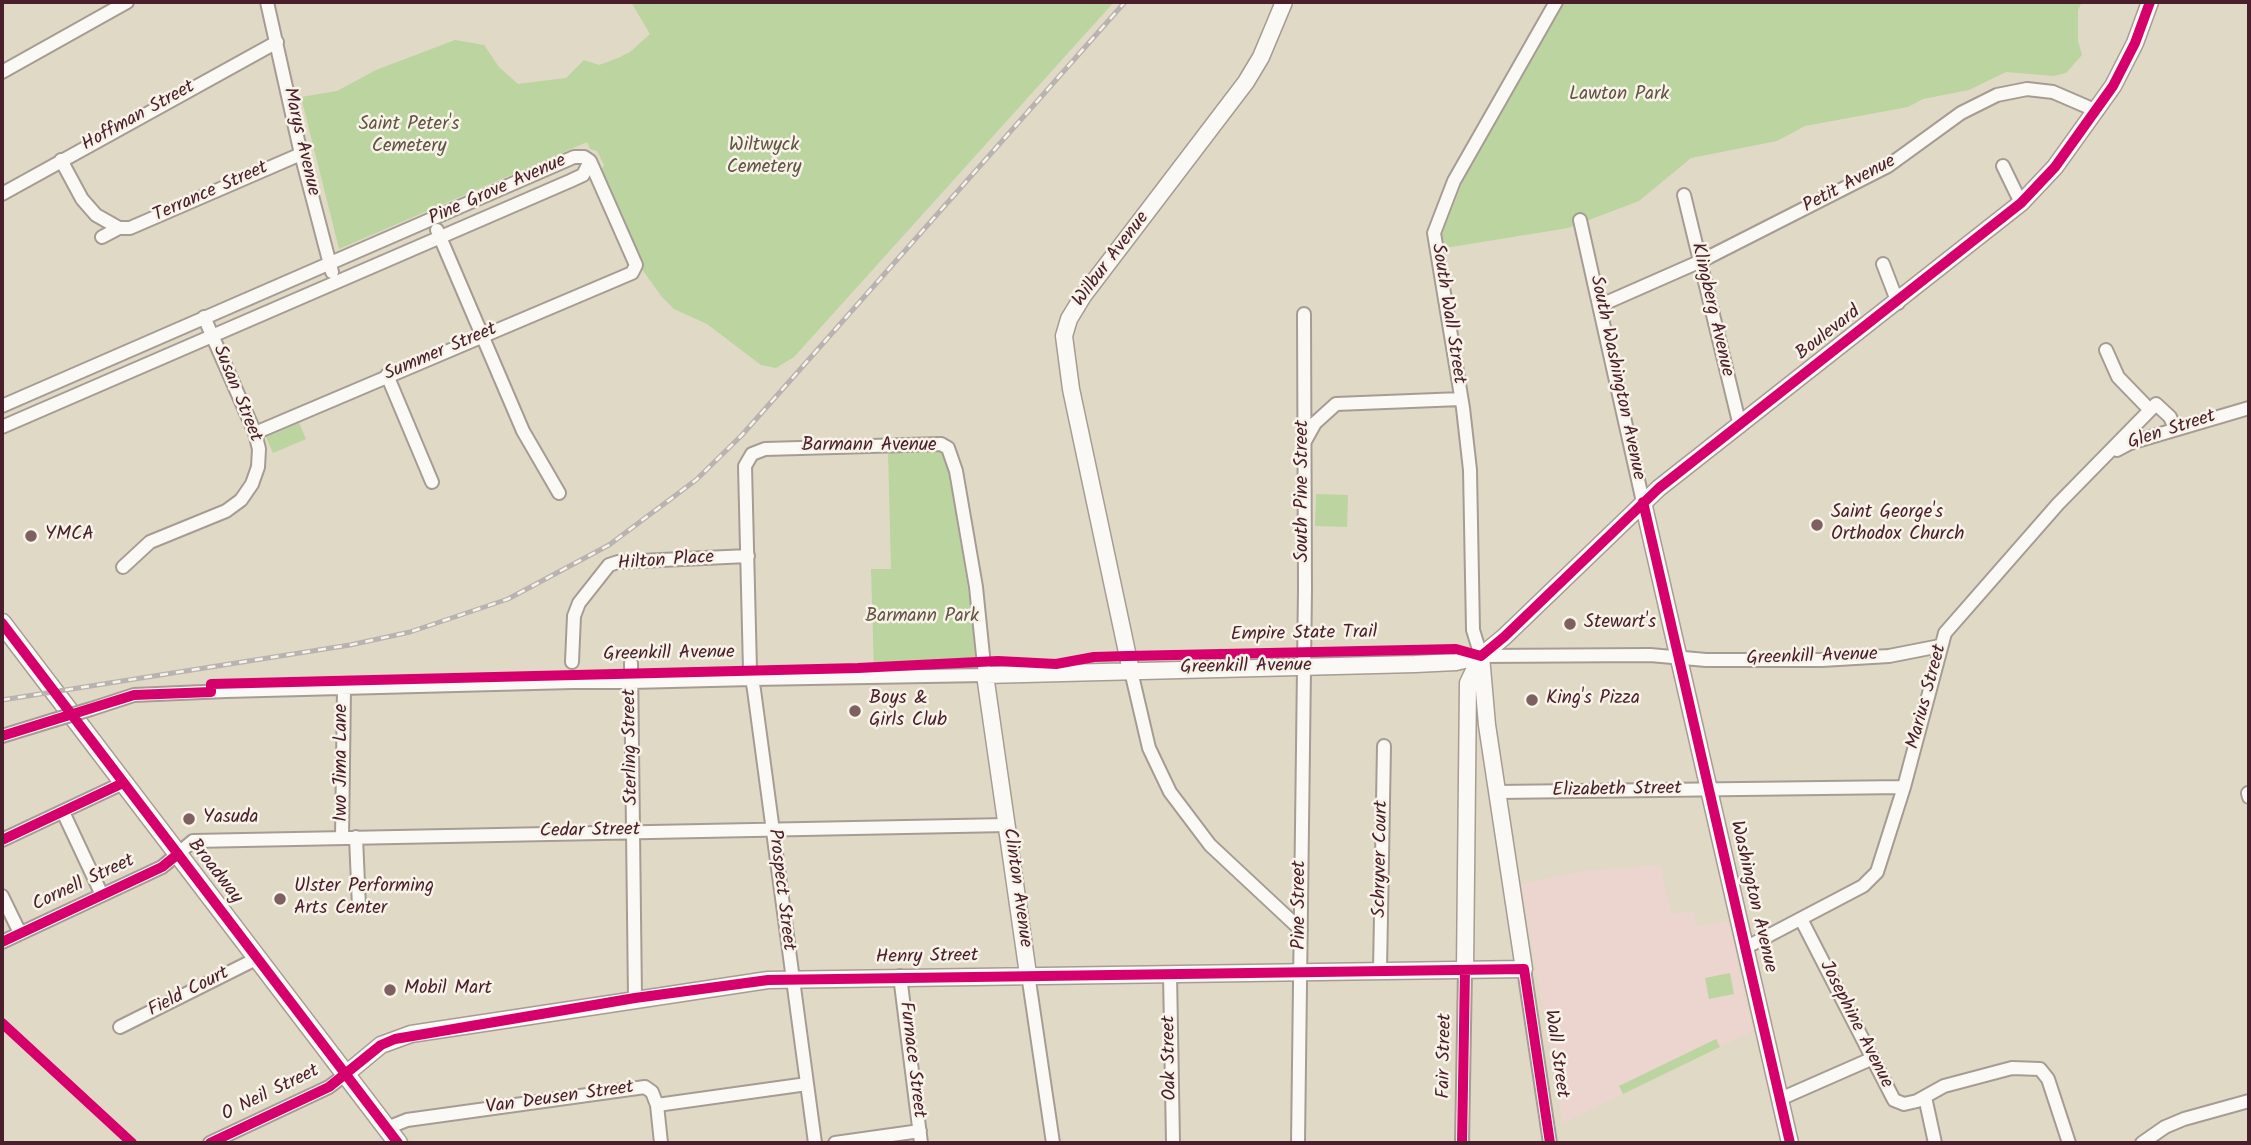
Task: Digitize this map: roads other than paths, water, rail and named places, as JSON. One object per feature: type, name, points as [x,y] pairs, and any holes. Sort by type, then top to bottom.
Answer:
[{"type":"highway","name":"Broadway","points":[[2,623],[398,1143]]},
{"type":"main road","name":"Wilbur Avenue","points":[[1131,671],[1071,389],[1064,336],[1069,319],[1083,296],[1246,82],[1261,57],[1284,2]]},
{"type":"main road","name":"Boulevard","points":[[1481,656],[1504,638],[1643,502],[1898,303],[2021,203],[2054,167],[2097,111],[2135,43],[2150,2]]},
{"type":"main road","name":"South Washington Avenue","points":[[1643,502],[1679,658]]},
{"type":"main road","name":"Greenkill Avenue","points":[[985,675],[1456,662],[1481,656]]},
{"type":"main road","name":"Wall Street","points":[[1481,656],[1497,792],[1524,969]]},
{"type":"main road","name":"Fair Street","points":[[1465,970],[1468,683],[1481,656]]},
{"type":"main road","name":"Washington Avenue","points":[[1679,658],[1790,1143]]},
{"type":"main road","name":"Clinton Avenue","points":[[985,675],[1028,974]]},
{"type":"main road","name":"Henry Street","points":[[346,1074],[381,1045],[411,1034],[635,998],[791,979],[1524,969]]},
{"type":"street","points":[[2,72],[127,2]]},
{"type":"street","name":"Marys Avenue","points":[[267,2],[301,154],[335,282]]},
{"type":"street","name":"South Wall Street","points":[[1481,656],[1473,630],[1470,470],[1434,233],[1454,181],[1556,2]]},
{"type":"street","name":"Hoffman Street","points":[[2,194],[277,42]]},
{"type":"street","name":"Petit Avenue","points":[[1601,304],[1701,261],[1888,166],[1961,113],[1997,95],[2027,89],[2053,92],[2097,111]]},
{"type":"street","name":"Terrance Street","points":[[102,237],[119,228],[143,223],[301,154]]},
{"type":"street","name":"Pine Grove Avenue","points":[[2,406],[574,158],[584,157],[590,162],[583,175],[2,427]]},
{"type":"street","points":[[61,160],[82,199],[104,221],[119,228]]},
{"type":"street","name":"Summer Street","points":[[255,433],[635,271],[636,265],[590,162]]},
{"type":"street","points":[[2003,166],[2021,203]]},
{"type":"street","name":"Klingberg Avenue","points":[[1684,195],[1740,426]]},
{"type":"street","points":[[433,220],[484,334],[523,432],[559,493]]},
{"type":"street","name":"South Washington Avenue","points":[[1580,220],[1601,304],[1643,502]]},
{"type":"street","points":[[1884,264],[1898,303]]},
{"type":"street","name":"South Pine Street","points":[[1303,667],[1304,314]]},
{"type":"street","name":"Susan Street","points":[[123,566],[150,542],[226,511],[240,500],[252,484],[258,467],[255,433],[204,317]]},
{"type":"street","points":[[2106,350],[2118,377],[2153,407],[2170,417],[2175,429]]},
{"type":"street","points":[[117,357],[126,374]]},
{"type":"street","points":[[387,375],[432,482]]},
{"type":"street","points":[[1304,441],[1315,423],[1336,404],[1461,399]]},
{"type":"street","points":[[16,400],[24,417]]},
{"type":"street","name":"Marius Street","points":[[1745,948],[1802,921],[1863,886],[1877,872],[1904,787],[1940,646],[1958,615],[2153,407]]},
{"type":"street","name":"Glen Street","points":[[2099,462],[2130,443],[2249,408]]},
{"type":"street","name":"Barmann Avenue","points":[[748,556],[746,462],[752,454],[765,449],[941,444],[948,448],[956,471],[976,587],[985,675]]},
{"type":"street","name":"Hilton Place","points":[[572,662],[574,616],[579,603],[609,565],[618,562],[748,556]]},
{"type":"street","name":"Prospect Street","points":[[748,556],[752,679],[815,1143]]},
{"type":"street","name":"Greenkill Avenue","points":[[1481,656],[1638,655],[1822,660],[1889,656],[1940,646]]},
{"type":"street","name":"Sterling Street","points":[[631,663],[635,998]]},
{"type":"street","name":"Pine Street","points":[[1297,1143],[1303,667]]},
{"type":"street","points":[[1131,671],[1149,748],[1170,792],[1210,845],[1301,930]]},
{"type":"street","name":"Greenkill Avenue","points":[[2,736],[134,695],[985,675]]},
{"type":"street","name":"Iwo Jima Lane","points":[[342,838],[344,688]]},
{"type":"street","name":"Schryver Court","points":[[1380,971],[1384,746]]},
{"type":"street","points":[[2,841],[123,783]]},
{"type":"street","name":"Elizabeth Street","points":[[1497,792],[1904,787]]},
{"type":"street","points":[[63,812],[102,895]]},
{"type":"street","name":"Cedar Street","points":[[178,854],[193,841],[1007,825]]},
{"type":"street","points":[[356,837],[359,907]]},
{"type":"street","name":"Cornell Street","points":[[2,942],[162,867],[178,854]]},
{"type":"street","points":[[2,896],[20,933]]},
{"type":"street","name":"Josephine Avenue","points":[[1802,921],[1894,1100],[1904,1104],[1925,1097]]},
{"type":"street","name":"Field Court","points":[[120,1027],[258,958]]},
{"type":"street","name":"Wall Street","points":[[1524,969],[1550,1143]]},
{"type":"street","name":"Fair Street","points":[[1462,1143],[1465,970]]},
{"type":"street","name":"Oak Street","points":[[1170,973],[1173,1143]]},
{"type":"street","name":"Clinton Avenue","points":[[1028,974],[1053,1143]]},
{"type":"street","name":"Furnace Street","points":[[900,976],[921,1137]]},
{"type":"street","points":[[1780,1099],[1871,1059]]},
{"type":"street","points":[[1935,1143],[1925,1097],[1944,1086],[2012,1068],[2040,1069],[2048,1079],[2069,1143]]},
{"type":"street","name":"O Neil Street","points":[[210,1143],[330,1087],[346,1074]]},
{"type":"street","name":"Van Deusen Street","points":[[387,1128],[407,1120],[630,1088],[645,1087],[652,1092],[657,1105],[807,1084]]},
{"type":"street","points":[[2141,1143],[2165,1127],[2184,1119],[2249,1101]]},
{"type":"street","points":[[657,1105],[661,1143]]},
{"type":"street","points":[[835,1143],[921,1137]]},
{"type":"railway","points":[[2,700],[350,645],[410,632],[508,599],[609,545],[696,480],[742,435],[1125,2]]},
{"type":"place","name":"Saint George's Orthodox Church","points":[[1817,525]]},
{"type":"place","name":"YMCA","points":[[31,536]]},
{"type":"place","name":"Stewart's","points":[[1570,624]]},
{"type":"place","name":"King's Pizza","points":[[1532,700]]},
{"type":"place","name":"Boys & Girls Club","points":[[855,711]]},
{"type":"place","name":"Yasuda","points":[[189,819]]},
{"type":"place","name":"Ulster Performing Arts Center","points":[[280,899]]},
{"type":"place","name":"Mobil Mart","points":[[390,990]]},
{"type":"park label","name":"Lawton Park","points":[[1619,96]]},
{"type":"park label","name":"Saint Peter's Cemetery","points":[[409,137]]},
{"type":"park label","name":"Wiltwyck Cemetery","points":[[764,158]]},
{"type":"park label","name":"Barmann Park","points":[[922,618]]}]
